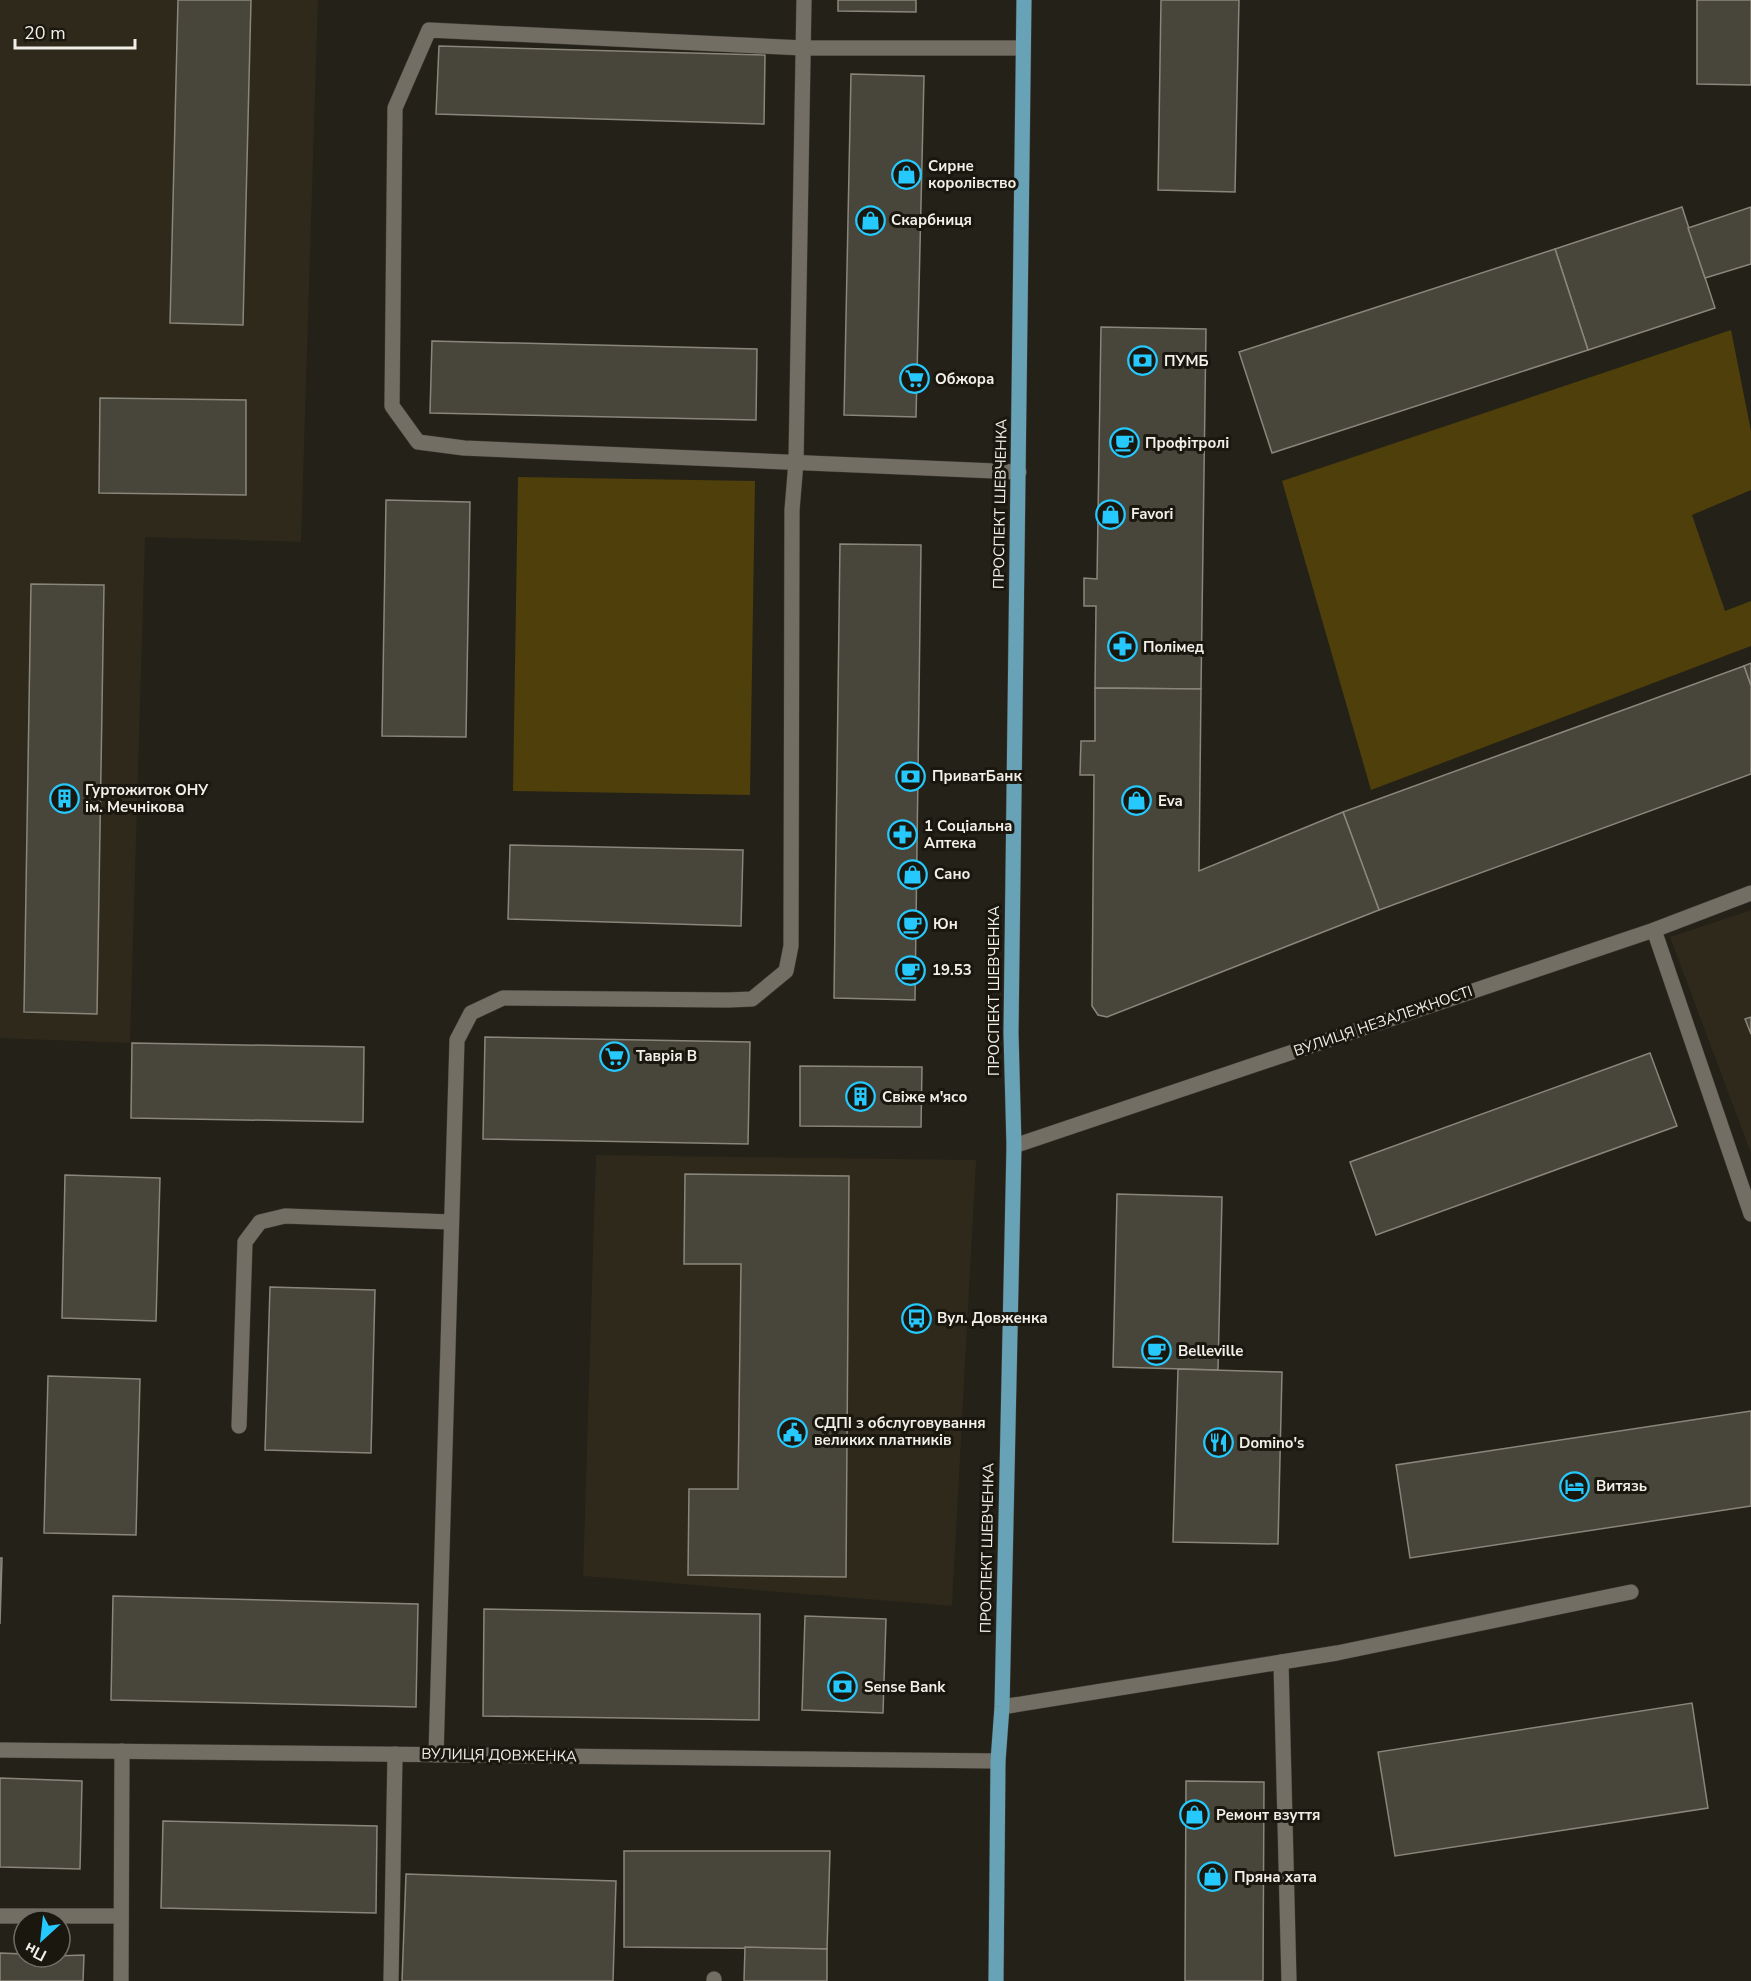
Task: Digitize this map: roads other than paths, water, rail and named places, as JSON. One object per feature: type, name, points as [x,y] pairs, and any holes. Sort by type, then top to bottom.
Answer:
[{"type":"main road","name":"ПРОСПЕКТ ШЕВЧЕНКА","points":[[996,1981],[998,1761],[1002,1707],[1014,1146],[1011,1010],[1024,0]]},
{"type":"street","points":[[436,1755],[457,1040],[471,1013],[503,998],[752,999],[786,970],[791,946],[792,510],[796,462],[804,0]]},
{"type":"street","points":[[1019,472],[464,448],[418,442],[392,406],[395,108],[429,30],[803,48],[1023,48]]},
{"type":"street","name":"ВУЛИЦЯ НЕЗАЛЕЖНОСТІ","points":[[1014,1146],[1654,930],[1751,893]]},
{"type":"street","points":[[1654,930],[1751,1214]]},
{"type":"street","points":[[239,1426],[245,1242],[260,1221],[285,1216],[451,1222]]},
{"type":"street","points":[[1002,1707],[1337,1653],[1631,1592]]},
{"type":"street","points":[[1281,1662],[1289,1981]]},
{"type":"street","name":"ВУЛИЦЯ ДОВЖЕНКА","points":[[0,1750],[998,1761]]},
{"type":"street","points":[[121,1981],[122,1751]]},
{"type":"street","points":[[391,1981],[395,1754]]},
{"type":"street","points":[[0,1916],[121,1916]]},
{"type":"place","name":"Сирне королівство","points":[[907,175]]},
{"type":"place","name":"Скарбниця","points":[[870,220]]},
{"type":"place","name":"ПУМБ","points":[[1143,361]]},
{"type":"place","name":"Обжора","points":[[914,379]]},
{"type":"place","name":"Профітролі","points":[[1124,443]]},
{"type":"place","name":"Favori","points":[[1110,514]]},
{"type":"place","name":"Полімед","points":[[1122,647]]},
{"type":"place","name":"ПриватБанк","points":[[911,776]]},
{"type":"place","name":"Гуртожиток ОНУ ім. Мечнікова","points":[[64,799]]},
{"type":"place","name":"Eva","points":[[1137,801]]},
{"type":"place","name":"1 Соціальна Аптека","points":[[903,835]]},
{"type":"place","name":"Сано","points":[[913,874]]},
{"type":"place","name":"Юн","points":[[912,924]]},
{"type":"place","name":"19.53","points":[[911,970]]},
{"type":"place","name":"Таврія В","points":[[615,1056]]},
{"type":"place","name":"Свіже м'ясо","points":[[861,1097]]},
{"type":"place","name":"Вул. Довженка","points":[[916,1318]]},
{"type":"place","name":"Belleville","points":[[1157,1351]]},
{"type":"place","name":"СДПІ з обслуговування великих платників","points":[[793,1432]]},
{"type":"place","name":"Domino's","points":[[1218,1443]]},
{"type":"place","name":"Витязь","points":[[1575,1486]]},
{"type":"place","name":"Sense Bank","points":[[843,1687]]},
{"type":"place","name":"Ремонт взуття","points":[[1195,1815]]},
{"type":"place","name":"Пряна хата","points":[[1213,1877]]}]
